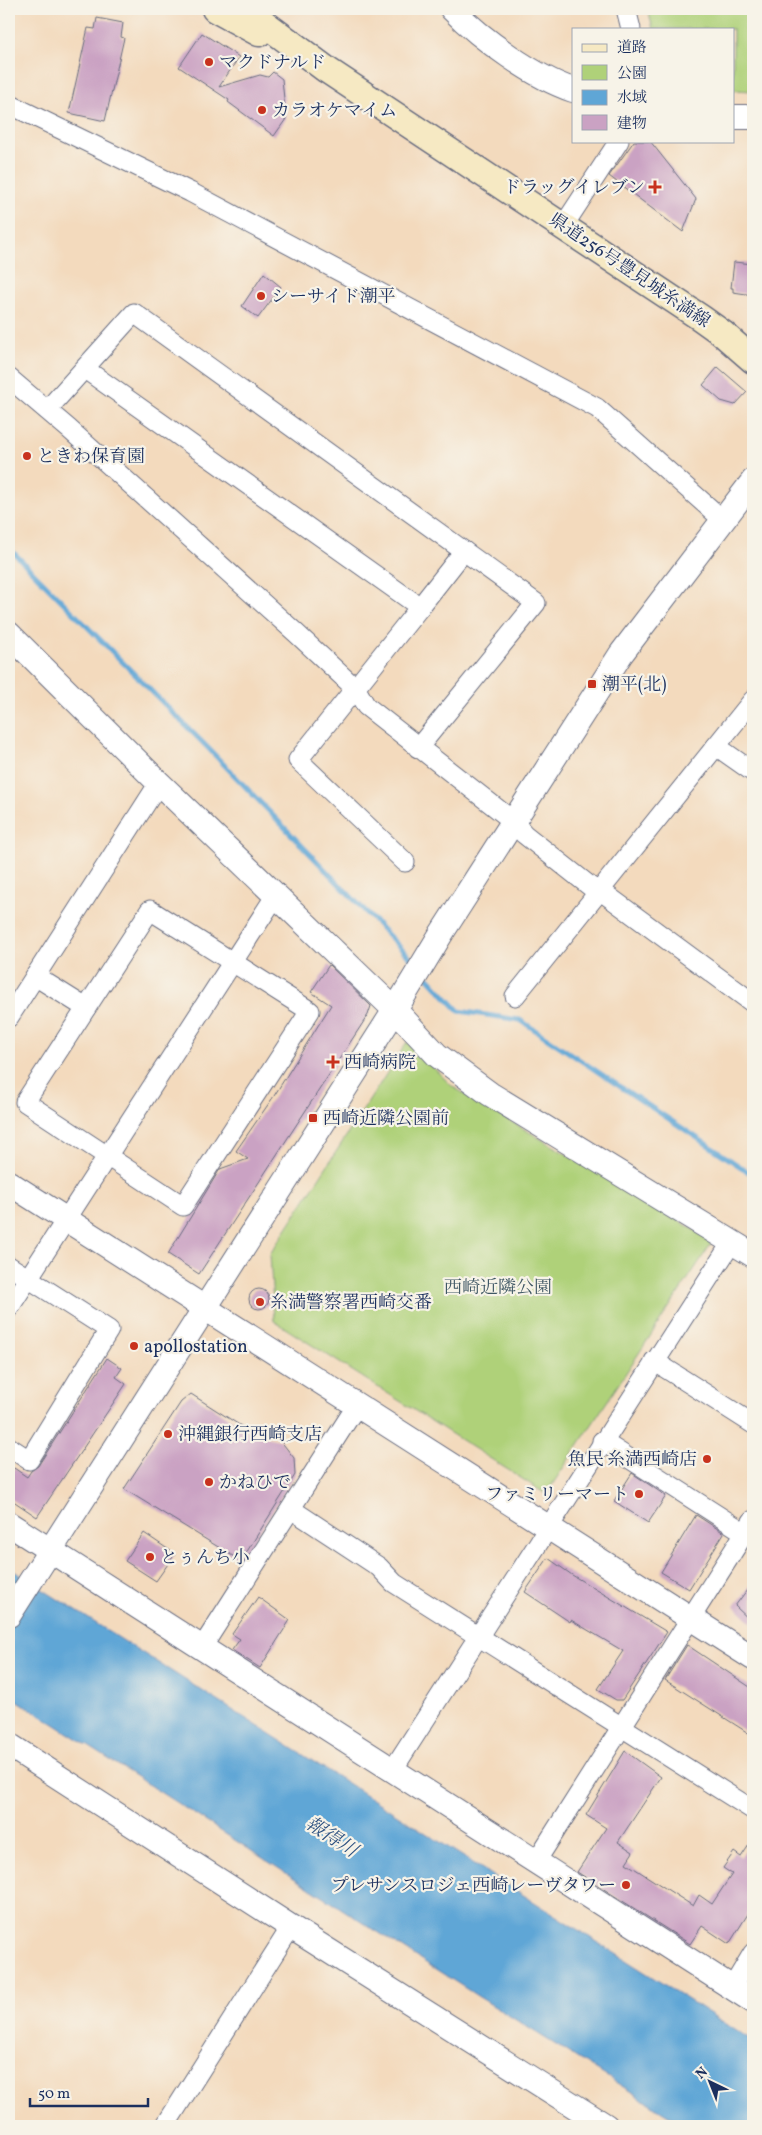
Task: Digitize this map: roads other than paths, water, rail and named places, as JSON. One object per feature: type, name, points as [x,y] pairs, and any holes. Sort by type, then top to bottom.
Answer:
[{"type":"main road","name":"県道256号豊見城糸満線","points":[[215,9],[328,70]]},
{"type":"main road","name":"県道256号豊見城糸満線","points":[[246,9],[328,70],[564,225],[722,332],[753,360]]},
{"type":"street","points":[[452,9],[482,35],[534,71],[559,85],[572,90]]},
{"type":"street","points":[[626,9],[630,28]]},
{"type":"street","points":[[9,104],[190,192],[597,408],[723,520]]},
{"type":"street","points":[[734,117],[753,117]]},
{"type":"street","points":[[564,225],[618,142]]},
{"type":"street","points":[[47,410],[134,313],[536,603],[418,748]]},
{"type":"street","points":[[84,369],[420,607]]},
{"type":"street","points":[[9,378],[296,632],[356,689],[366,706],[512,821],[524,834],[584,881],[601,891],[753,1003]]},
{"type":"street","points":[[9,1615],[395,1010],[512,821],[621,654],[753,481]]},
{"type":"street","points":[[405,862],[298,760],[464,551]]},
{"type":"street","points":[[9,634],[158,783],[395,1010],[437,1054],[490,1094],[753,1255]]},
{"type":"street","points":[[515,996],[753,700]]},
{"type":"street","points":[[716,746],[753,772]]},
{"type":"street","points":[[9,1016],[158,783]]},
{"type":"street","points":[[9,1308],[276,895]]},
{"type":"street","points":[[150,910],[232,964],[310,1012],[183,1206],[25,1102],[150,910]]},
{"type":"street","points":[[35,976],[86,1008]]},
{"type":"street","points":[[9,1184],[753,1658]]},
{"type":"street","points":[[392,1771],[602,1441],[732,1242]]},
{"type":"street","points":[[9,1266],[108,1330],[28,1460],[9,1447]]},
{"type":"street","points":[[654,1361],[753,1424]]},
{"type":"street","points":[[201,1648],[357,1405]]},
{"type":"street","points":[[534,1863],[691,1618],[750,1530],[602,1441]]},
{"type":"street","points":[[291,1509],[379,1567],[394,1583],[468,1630],[480,1635],[753,1810]]},
{"type":"street","points":[[9,1524],[534,1863],[753,2001]]},
{"type":"street","points":[[9,1744],[603,2126]]},
{"type":"street","points":[[165,2126],[291,1927]]},
{"type":"street","points":[[732,1988],[753,1953]]},
{"type":"water","name":"報得川","points":[[9,1568],[753,2041],[753,2126],[686,2126],[479,1997],[9,1695]]},
{"type":"waterway","points":[[9,548],[207,747],[416,964]]},
{"type":"waterway","points":[[425,974],[459,1011],[520,1020],[753,1175]]},
{"type":"place","name":"マクドナルド","points":[[209,62]]},
{"type":"place","name":"カラオケマイム","points":[[262,110]]},
{"type":"place","name":"ドラッグイレブン","points":[[655,187]]},
{"type":"place","name":"シーサイド潮平","points":[[261,296]]},
{"type":"place","name":"ときわ保育園","points":[[27,456]]},
{"type":"place","name":"潮平(北)","points":[[592,684]]},
{"type":"place","name":"西崎病院","points":[[333,1062]]},
{"type":"place","name":"西崎近隣公園前","points":[[313,1118]]},
{"type":"place","name":"糸満警察署西崎交番","points":[[260,1302]]},
{"type":"place","name":"apollostation","points":[[134,1346]]},
{"type":"place","name":"沖縄銀行西崎支店","points":[[168,1434]]},
{"type":"place","name":"魚民 糸満西崎店","points":[[707,1459]]},
{"type":"place","name":"かねひで","points":[[209,1482]]},
{"type":"place","name":"ファミリーマート","points":[[639,1494]]},
{"type":"place","name":"とぅんち小","points":[[150,1557]]},
{"type":"place","name":"プレサンスロジェ西崎レーヴタワー","points":[[626,1885]]},
{"type":"park label","name":"西崎近隣公園","points":[[498,1287]]}]
